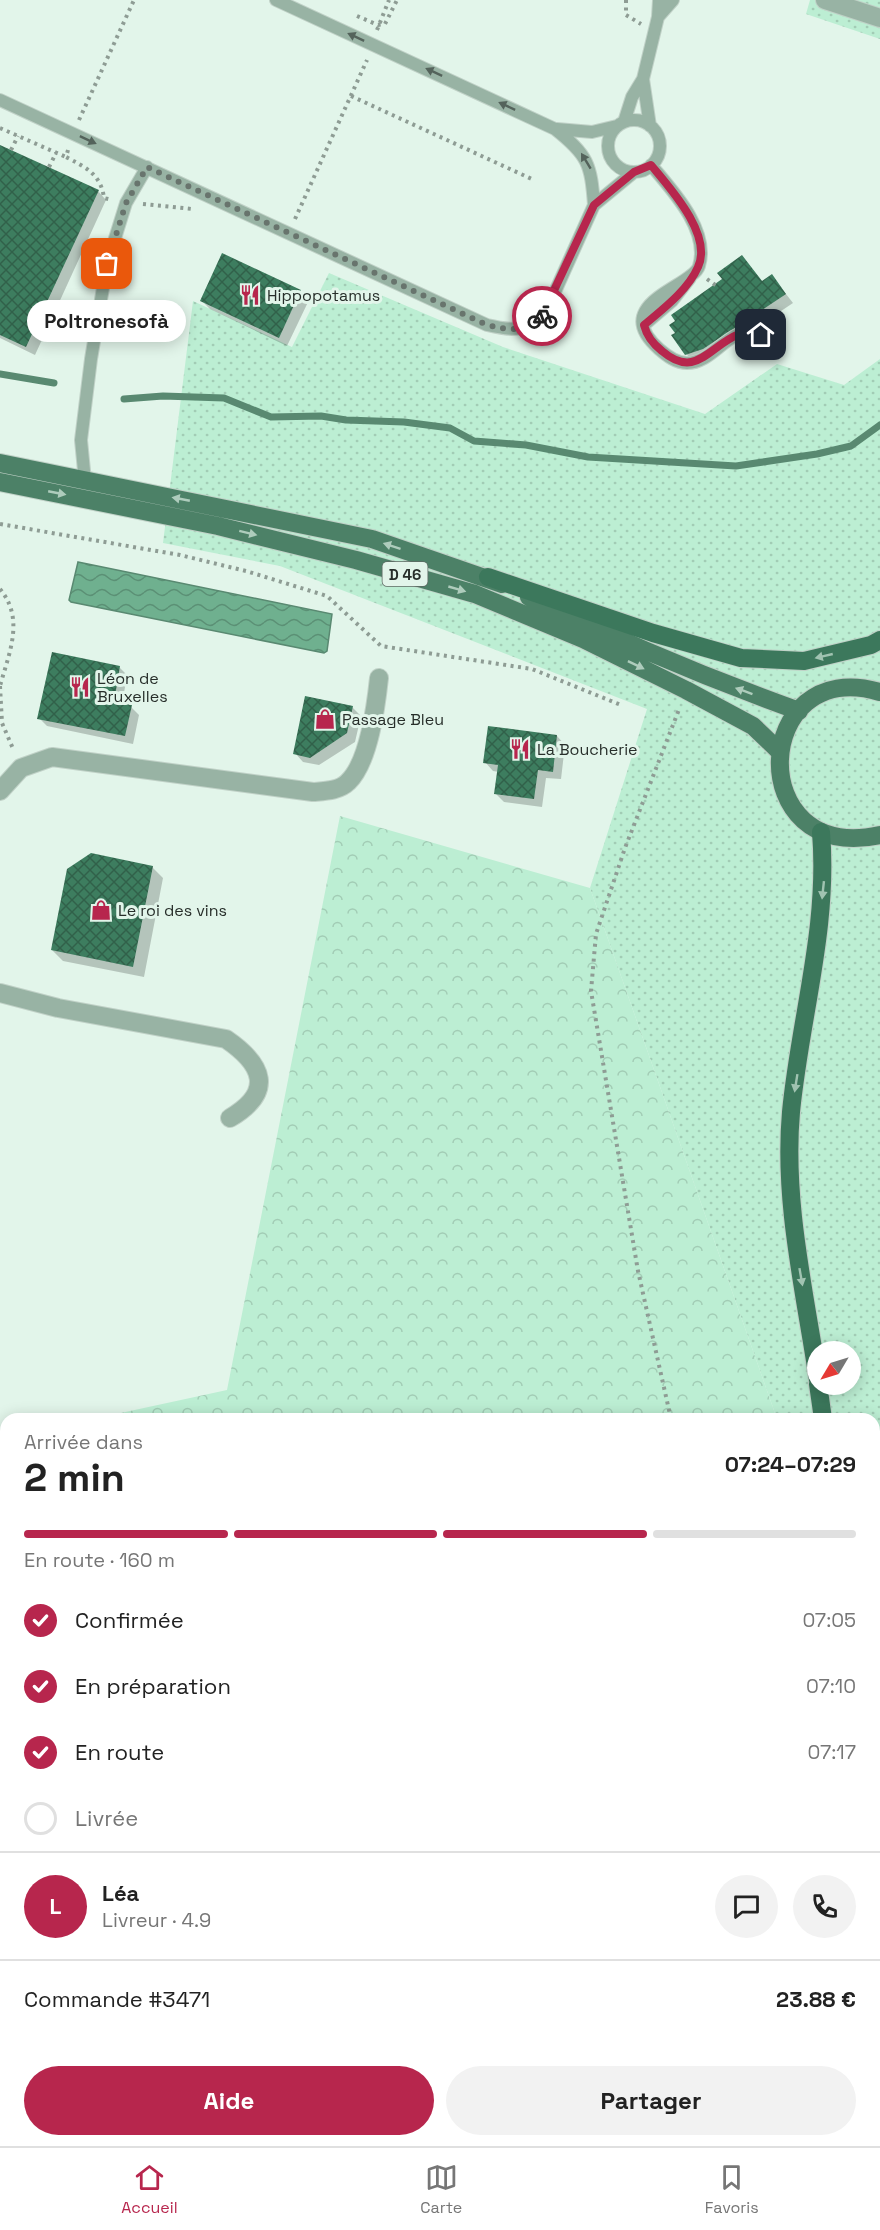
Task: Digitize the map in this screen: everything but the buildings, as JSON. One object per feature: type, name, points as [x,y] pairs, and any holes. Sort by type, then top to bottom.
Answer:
[{"type":"highway","points":[[488,577],[653,633],[741,658],[804,661],[871,645],[880,640]]},
{"type":"highway","points":[[811,1341],[795,1246],[791,1125],[825,873],[821,832]]},
{"type":"highway","points":[[820,1395],[822,1413]]},
{"type":"main road","name":"D 46","points":[[0,463],[372,539],[488,577],[599,632],[728,685],[799,711]]},
{"type":"main road","name":"D 46","points":[[0,482],[229,529],[356,560],[475,594],[583,639],[686,690],[753,726],[778,750]]},
{"type":"main road","points":[[880,692],[864,688],[840,688],[818,696],[799,711],[788,725],[778,750],[778,768],[784,794],[799,816],[821,832],[841,838],[862,839],[880,835]]},
{"type":"street","points":[[825,0],[880,18]]},
{"type":"street","points":[[0,791],[21,768],[52,757],[313,792],[336,790],[348,782],[359,765],[375,712],[379,678]]},
{"type":"street","points":[[0,993],[58,1008],[226,1039],[246,1053],[258,1074],[258,1093],[247,1108],[230,1118]]},
{"type":"lane","points":[[276,0],[555,129],[576,145],[592,171],[594,205]]},
{"type":"lane","points":[[650,126],[644,79],[657,22],[659,0]]},
{"type":"lane","points":[[657,22],[673,0]]},
{"type":"lane","points":[[634,172],[619,168],[609,155],[609,139],[621,124],[632,97],[644,79]]},
{"type":"lane","points":[[0,100],[487,325],[512,331],[530,326],[545,314],[594,205],[634,172],[651,165],[660,147],[656,132],[638,120],[592,132],[555,129]]},
{"type":"lane","points":[[651,165],[684,204],[694,223],[700,248],[699,266],[693,275],[653,299],[644,316],[644,325],[649,339],[678,362],[689,363],[699,361],[740,333],[761,335]]},
{"type":"lane","points":[[85,480],[81,440],[107,264],[126,203],[147,167]]},
{"type":"path","points":[[289,233],[374,45],[378,25],[389,0]]},
{"type":"path","points":[[347,12],[378,25],[385,24],[397,0]]},
{"type":"path","points":[[626,0],[626,15],[643,25],[657,22]]},
{"type":"path","points":[[351,96],[534,180]]},
{"type":"path","points":[[0,128],[66,157]]},
{"type":"path","points":[[11,150],[18,136]]},
{"type":"path","points":[[49,167],[56,153]]},
{"type":"path","points":[[0,524],[180,555],[246,571],[327,596],[381,646],[532,669],[621,705]]},
{"type":"path","points":[[0,589],[11,602],[15,631],[0,686],[2,723],[21,768]]},
{"type":"path","points":[[670,1413],[638,1271],[591,991],[596,934],[625,848],[686,690]]},
{"type":"green space","points":[[810,0],[880,0],[880,39],[806,14]]},
{"type":"green space","points":[[329,273],[503,347],[705,414],[777,364],[844,385],[880,359],[880,1413],[775,1413],[590,888],[647,709],[280,566],[163,543],[193,301],[292,347]]},
{"type":"green space","points":[[340,816],[590,888],[775,1413],[121,1413],[227,1390]]},
{"type":"water","points":[[78,562],[332,614],[327,651],[324,653],[71,602],[69,600]]},
{"type":"waterway","points":[[0,374],[54,383]]},
{"type":"waterway","points":[[124,399],[163,396],[224,398],[271,417],[321,416],[346,420],[404,422],[450,428],[474,441],[526,445],[588,457],[736,466],[817,454],[851,446],[880,425]]},
{"type":"way so far","points":[[107,264],[126,203],[147,167],[487,325],[512,331],[530,326],[542,316]]},
{"type":"place","name":"Poltronesofà","points":[[107,264]]},
{"type":"place","name":"Hippopotamus","points":[[250,295]]},
{"type":"place","name":"Léon de Bruxelles","points":[[80,687]]},
{"type":"place","name":"Passage Bleu","points":[[325,719]]},
{"type":"place","name":"La Boucherie","points":[[520,749]]},
{"type":"place","name":"Le roi des vins","points":[[101,910]]},
{"type":"route","points":[[542,316],[545,314],[594,205],[634,172],[651,165],[684,204],[694,223],[700,248],[699,266],[693,275],[672,301],[644,325],[649,339],[668,357],[678,362],[689,363],[699,361],[740,333],[761,335]]}]
